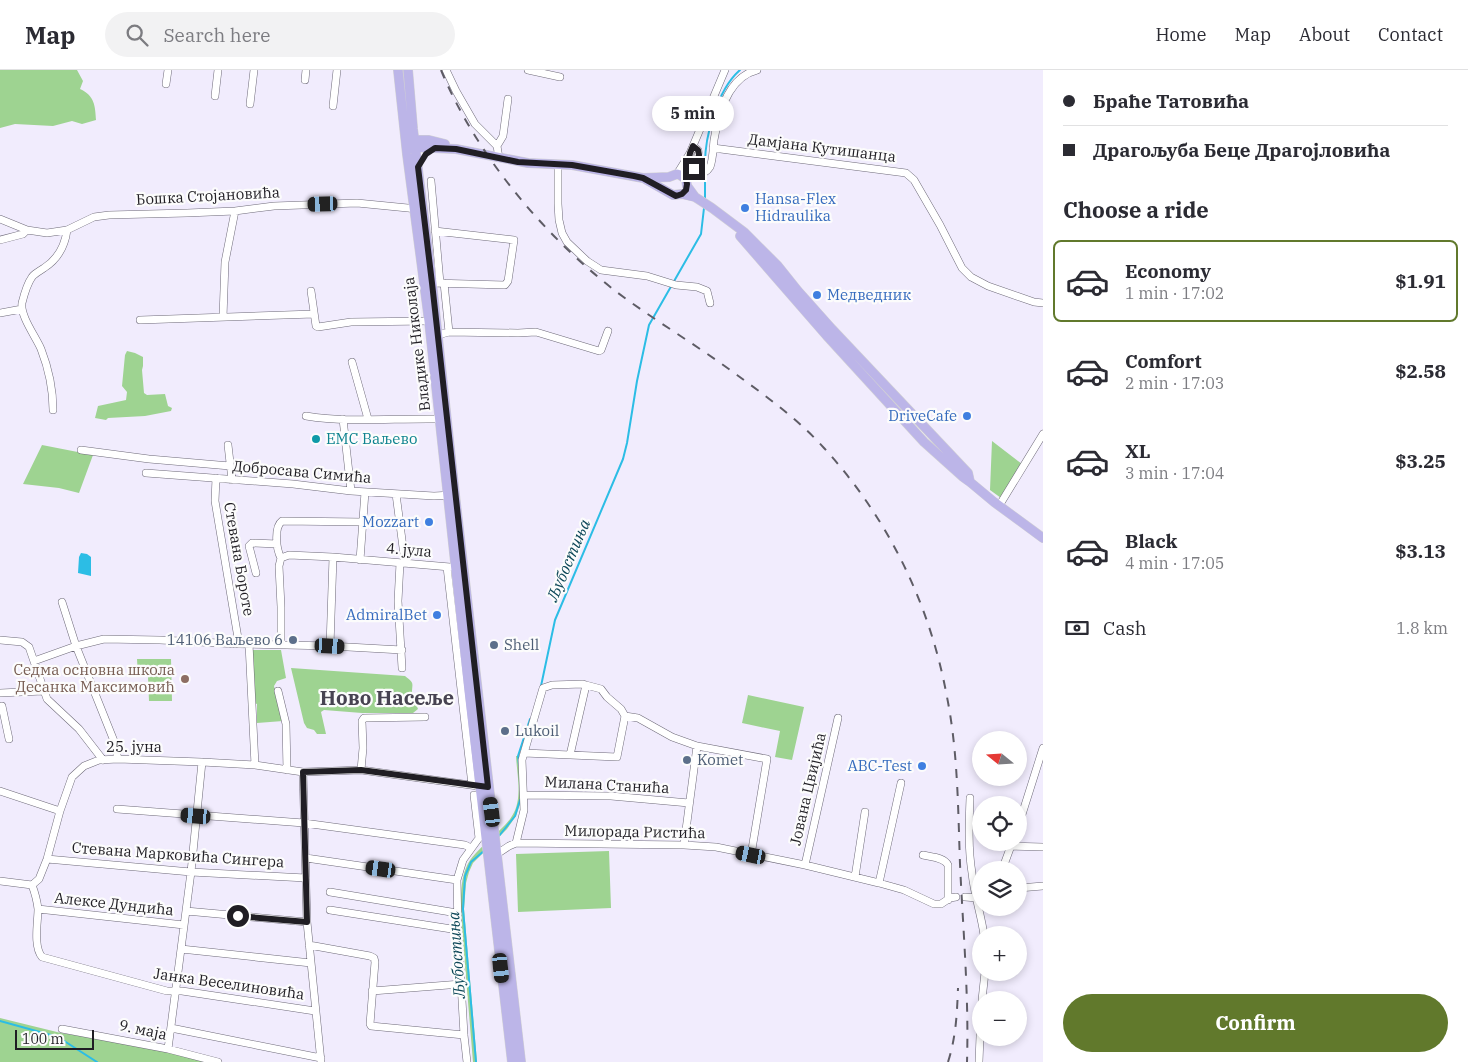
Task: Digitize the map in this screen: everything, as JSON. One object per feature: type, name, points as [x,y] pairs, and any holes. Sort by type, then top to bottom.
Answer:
[{"type":"main road","name":"Владике Николаја","points":[[398,70],[420,211],[439,283],[438,334],[451,496],[480,786]]},
{"type":"main road","name":"Владике Николаја","points":[[408,70],[410,143],[418,167],[428,321],[451,496],[451,567],[480,786],[487,813],[521,1062]]},
{"type":"main road","points":[[410,143],[428,140],[456,149]]},
{"type":"main road","points":[[410,143],[435,148],[456,149],[528,163],[578,166],[643,178],[680,174],[696,198]]},
{"type":"main road","points":[[418,167],[426,154],[435,148]]},
{"type":"main road","points":[[668,191],[666,182],[673,176]]},
{"type":"main road","points":[[643,178],[672,195],[682,194],[696,198],[744,232],[778,266],[831,328],[968,473],[970,482],[1043,538]]},
{"type":"main road","points":[[682,194],[687,183]]},
{"type":"main road","name":"Владике Николаја","points":[[492,854],[512,1062]]},
{"type":"street","points":[[166,84],[168,70]]},
{"type":"street","points":[[215,96],[218,70]]},
{"type":"street","points":[[250,104],[254,70]]},
{"type":"street","points":[[305,80],[306,70]]},
{"type":"street","points":[[333,106],[337,70]]},
{"type":"street","points":[[446,70],[475,124],[497,146],[499,158]]},
{"type":"street","points":[[528,70],[560,77]]},
{"type":"street","points":[[673,176],[691,150],[725,70]]},
{"type":"street","points":[[691,150],[698,150],[699,155],[694,171],[697,174],[705,172],[710,166],[720,117],[730,92],[743,76],[756,70]]},
{"type":"street","points":[[497,146],[503,136],[508,99]]},
{"type":"street","name":"Дамјана Кутишанца","points":[[713,148],[906,173],[914,180],[962,268],[970,277],[996,289],[1034,302],[1043,303]]},
{"type":"street","points":[[687,183],[691,150]]},
{"type":"street","points":[[558,164],[558,204],[562,233],[568,242],[587,261],[601,270],[647,276],[706,290],[710,303]]},
{"type":"street","points":[[432,181],[439,283],[449,332]]},
{"type":"street","name":"Бошка Стојановића","points":[[0,219],[27,230],[47,233],[67,230],[98,216],[235,211],[274,206],[369,203],[434,214]]},
{"type":"street","points":[[223,317],[225,262],[235,211]]},
{"type":"street","points":[[0,240],[24,233],[27,230]]},
{"type":"street","points":[[53,410],[52,394],[44,360],[22,309],[23,300],[32,277],[59,255],[67,230]]},
{"type":"street","points":[[435,231],[514,240],[508,281],[505,285],[439,283]]},
{"type":"street","points":[[311,291],[316,326],[321,328],[351,322],[428,321]]},
{"type":"street","points":[[0,313],[22,309]]},
{"type":"street","points":[[140,320],[314,314]]},
{"type":"street","points":[[438,334],[449,332],[542,333],[599,351],[608,331]]},
{"type":"street","points":[[352,362],[368,419]]},
{"type":"street","points":[[306,416],[343,419],[440,418]]},
{"type":"street","points":[[343,419],[351,491]]},
{"type":"street","points":[[999,506],[1043,434]]},
{"type":"street","points":[[228,446],[232,480]]},
{"type":"street","points":[[81,450],[230,466]]},
{"type":"street","name":"Добросава Симића","points":[[146,473],[293,484],[351,491],[451,496]]},
{"type":"street","name":"Стевана Бороте","points":[[216,478],[215,501],[239,644]]},
{"type":"street","points":[[360,560],[365,492]]},
{"type":"street","points":[[396,494],[403,563],[398,601],[402,668]]},
{"type":"street","points":[[281,645],[282,607],[279,566],[281,558],[276,529],[280,522],[364,522]]},
{"type":"street","points":[[256,574],[250,544],[278,544]]},
{"type":"street","name":"4. јула","points":[[281,558],[289,555],[333,557],[451,567]]},
{"type":"street","points":[[330,646],[333,557]]},
{"type":"street","points":[[62,602],[76,646],[114,741],[118,759]]},
{"type":"street","points":[[0,640],[16,640],[29,647],[43,691],[50,703],[79,729],[103,760]]},
{"type":"street","points":[[34,661],[76,646],[104,640],[160,640],[402,650]]},
{"type":"street","points":[[249,644],[255,765]]},
{"type":"street","points":[[492,854],[516,843],[524,816],[521,767],[524,753],[543,688],[573,683],[601,689],[621,709],[625,716],[617,757],[524,753]]},
{"type":"street","points":[[570,755],[586,685]]},
{"type":"street","points":[[9,739],[1,706],[2,694],[43,691]]},
{"type":"street","points":[[278,691],[286,724],[287,770]]},
{"type":"street","points":[[625,716],[638,718],[672,737],[697,746],[767,760],[751,855]]},
{"type":"street","points":[[361,770],[363,748],[362,721],[364,718],[425,717]]},
{"type":"street","name":"Јована Цвијића","points":[[805,865],[838,718]]},
{"type":"street","points":[[684,845],[697,746]]},
{"type":"street","points":[[1027,799],[1043,748]]},
{"type":"street","name":"25. јуна","points":[[32,885],[39,879],[47,859],[70,781],[74,774],[90,763],[103,760],[255,765],[303,772],[361,770],[480,786]]},
{"type":"street","points":[[168,1049],[191,872],[202,762]]},
{"type":"street","points":[[171,1028],[321,1060],[307,922],[303,772]]},
{"type":"street","points":[[880,882],[901,783]]},
{"type":"street","points":[[0,791],[60,810]]},
{"type":"street","points":[[467,1062],[457,913],[457,880],[460,866],[471,848],[478,841],[480,835],[474,795]]},
{"type":"street","name":"Милана Станића","points":[[524,795],[611,796],[689,803]]},
{"type":"street","points":[[970,798],[972,874]]},
{"type":"street","points":[[117,809],[304,823],[465,845],[471,848]]},
{"type":"street","points":[[855,877],[865,812]]},
{"type":"street","name":"Милорада Ристића","points":[[516,843],[716,847],[880,882],[904,890],[934,904],[940,904],[956,897]]},
{"type":"street","points":[[1027,845],[1043,847]]},
{"type":"street","points":[[923,855],[947,862],[948,900]]},
{"type":"street","points":[[306,858],[457,880]]},
{"type":"street","name":"Стевана Марковића Сингера","points":[[47,859],[191,872],[306,878]]},
{"type":"street","points":[[0,881],[32,885]]},
{"type":"street","name":"Алексе Дундића","points":[[32,885],[38,909],[184,926]]},
{"type":"street","points":[[1027,887],[1043,886]]},
{"type":"street","points":[[330,892],[457,913]]},
{"type":"street","points":[[965,897],[972,897]]},
{"type":"street","name":"Јанка Веселиновића","points":[[38,909],[37,945],[42,957],[163,990],[176,990],[316,1011]]},
{"type":"street","points":[[330,910],[458,930]]},
{"type":"street","points":[[186,912],[307,922]]},
{"type":"street","points":[[309,945],[373,957],[375,962],[370,1024],[373,1026],[464,1036]]},
{"type":"street","points":[[181,949],[311,963]]},
{"type":"street","points":[[372,990],[461,984]]},
{"type":"street","name":"9. маја","points":[[62,1029],[168,1049],[218,1062]]},
{"type":"street","points":[[979,1062],[980,1046]]},
{"type":"green space","points":[[0,70],[77,70],[83,81],[80,89],[91,98],[96,120],[82,124],[72,121],[53,126],[15,124],[0,128]]},
{"type":"green space","points":[[127,351],[143,357],[144,393],[147,395],[165,394],[168,406],[172,408],[171,411],[145,416],[108,418],[106,420],[95,418],[98,406],[126,400],[127,392],[122,386]]},
{"type":"green space","points":[[992,441],[1022,464],[1001,498],[990,490]]},
{"type":"green space","points":[[42,445],[93,455],[79,493],[59,488],[23,484]]},
{"type":"green space","points":[[252,650],[281,650],[286,678],[277,681],[274,686],[283,721],[257,723],[257,704],[254,703]]},
{"type":"green space","points":[[137,659],[171,659],[172,701],[149,701],[148,677],[138,677]]},
{"type":"green space","points":[[291,668],[405,676],[412,683],[412,695],[418,709],[413,713],[362,713],[324,710],[321,712],[326,734],[317,734],[314,730],[307,728],[304,723]]},
{"type":"green space","points":[[748,695],[804,707],[792,760],[775,757],[780,731],[742,723]]},
{"type":"green space","points":[[516,756],[520,756],[522,798],[516,816],[507,829],[473,863],[466,883],[464,909],[477,1062],[473,1062],[462,929],[462,882],[470,860],[507,823],[515,809],[518,795]]},
{"type":"green space","points":[[609,851],[611,908],[518,912],[516,854]]},
{"type":"green space","points":[[0,1018],[61,1033],[168,1049],[218,1062],[0,1062]]},
{"type":"water","points":[[81,553],[91,557],[91,576],[78,573]]},
{"type":"waterway","name":"Љубостиња","points":[[705,168],[707,143],[714,115],[725,90],[740,70]]},
{"type":"waterway","name":"Љубостиња","points":[[705,175],[705,201]]},
{"type":"waterway","name":"Љубостиња","points":[[541,686],[555,620],[623,459],[649,325],[701,234],[704,208]]},
{"type":"waterway","name":"Љубостиња","points":[[519,765],[518,756],[530,719]]},
{"type":"waterway","name":"Љубостиња","points":[[499,836],[515,816],[520,800]]},
{"type":"waterway","name":"Љубостиња","points":[[476,1062],[463,909],[465,876],[471,862],[485,850]]},
{"type":"waterway","points":[[0,1021],[58,1037],[97,1062]]},
{"type":"railway","points":[[441,70],[473,133],[493,163],[515,192],[564,246],[618,293],[737,375],[794,419],[824,448],[847,475],[887,533],[903,564],[930,629],[951,718],[957,780],[966,988],[967,1062]]},
{"type":"railway","points":[[948,1062],[957,1016],[958,988]]},
{"type":"place","name":"Hansa-Flex Hidraulika","points":[[745,208]]},
{"type":"place","name":"Медведник","points":[[817,295]]},
{"type":"place","name":"DriveCafe","points":[[967,416]]},
{"type":"place","name":"ЕМС Ваљево","points":[[316,439]]},
{"type":"place","name":"Mozzart","points":[[429,522]]},
{"type":"place","name":"AdmiralBet","points":[[437,615]]},
{"type":"place","name":"14106 Ваљево 6","points":[[293,640]]},
{"type":"place","name":"Shell","points":[[494,645]]},
{"type":"place","name":"Седма основна школа Десанка Максимовић","points":[[185,679]]},
{"type":"place","name":"Lukoil","points":[[505,731]]},
{"type":"place","name":"Komet","points":[[687,760]]},
{"type":"place","name":"ABC-Test","points":[[922,766]]},
{"type":"district","name":"Ново Насеље","points":[[387,698]]},
{"type":"route","points":[[238,916],[307,922],[303,772],[341,769],[361,770],[488,787],[418,167],[424,156],[435,148],[456,149],[518,162],[572,165],[643,178],[676,196],[679,196],[686,190],[690,153],[693,146],[697,148],[699,155],[694,169]]}]
